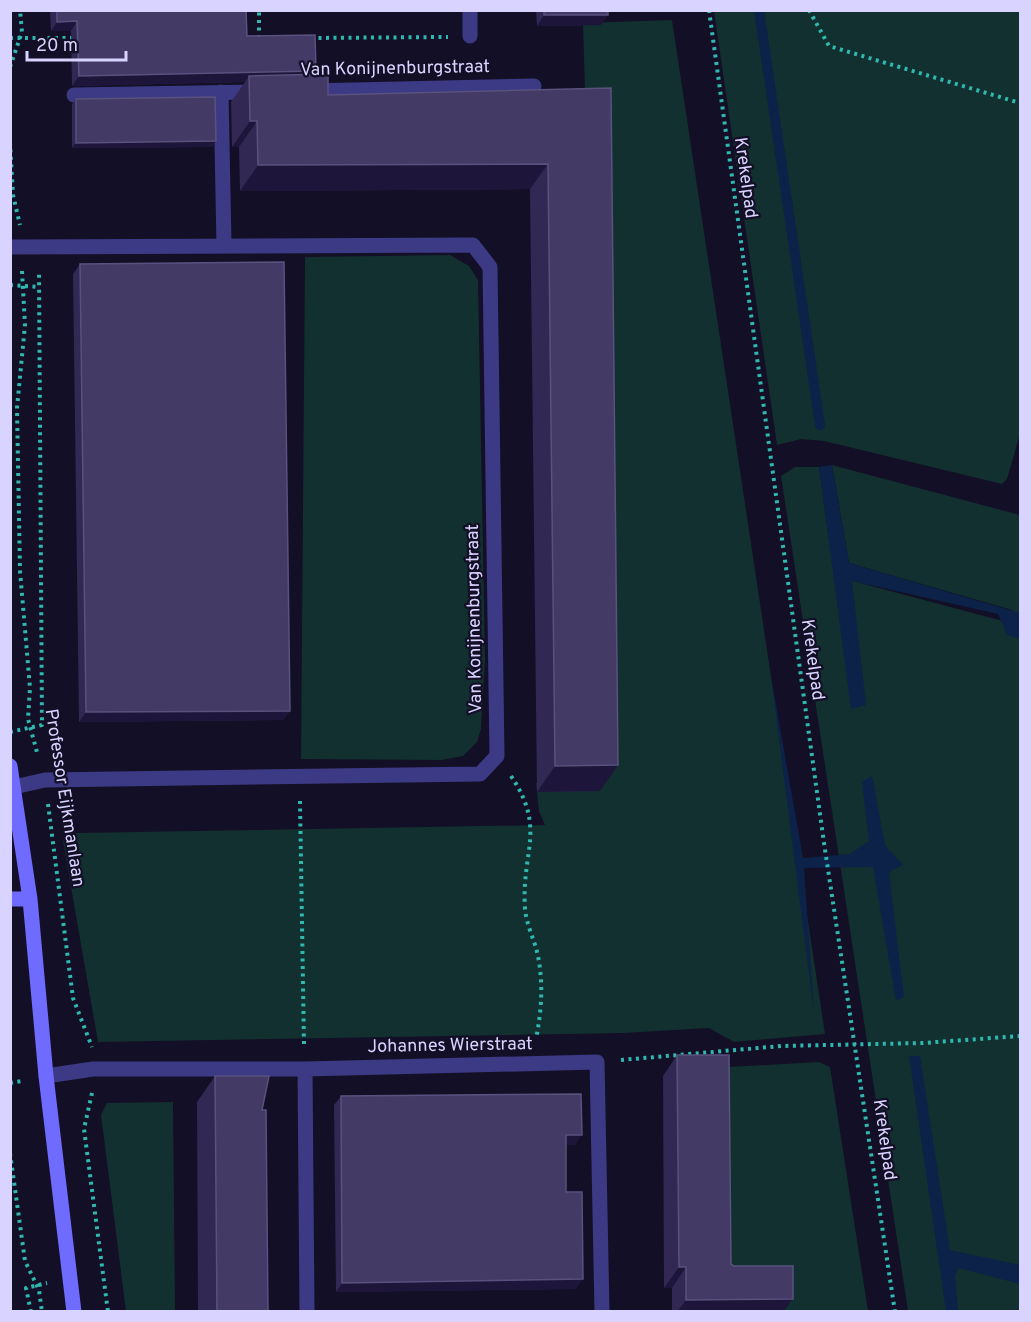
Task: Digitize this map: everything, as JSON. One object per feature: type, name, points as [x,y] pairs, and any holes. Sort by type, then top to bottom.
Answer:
[{"type":"street","points":[[470,10],[470,36]]},
{"type":"street","name":"Van Konijnenburgstraat","points":[[290,91],[534,86]]},
{"type":"street","points":[[221,92],[224,245]]},
{"type":"street","points":[[74,95],[267,92]]},
{"type":"street","name":"Van Konijnenburgstraat","points":[[16,247],[473,245],[490,267],[497,756]]},
{"type":"street","points":[[14,787],[45,780],[480,774],[497,756]]},
{"type":"street","points":[[10,766],[30,899],[46,1076],[75,1311]]},
{"type":"street","points":[[10,899],[30,899]]},
{"type":"street","points":[[597,1062],[602,1311]]},
{"type":"street","name":"Johannes Wierstraat","points":[[46,1076],[93,1069],[305,1069],[597,1062]]},
{"type":"street","points":[[305,1069],[307,1311]]},
{"type":"path","points":[[10,67],[21,38],[20,10]]},
{"type":"path","points":[[259,10],[259,38]]},
{"type":"path","name":"Krekelpad","points":[[709,10],[824,843],[895,1311]]},
{"type":"path","points":[[809,10],[829,46],[1020,103]]},
{"type":"path","points":[[306,38],[470,36]]},
{"type":"path","points":[[10,38],[81,38]]},
{"type":"path","points":[[247,38],[271,38]]},
{"type":"path","name":"Professor Eijkmanlaan","points":[[10,142],[13,195],[19,214],[16,247],[23,286],[25,325],[17,408],[20,571],[30,688],[28,712],[30,728],[45,780],[73,998],[92,1044],[93,1092],[84,1129],[108,1311]]},
{"type":"path","points":[[10,732],[42,725],[39,247]]},
{"type":"path","points":[[10,285],[39,287]]},
{"type":"path","points":[[497,756],[526,797],[532,831],[524,884],[525,912],[541,979],[541,1015],[532,1064]]},
{"type":"path","points":[[300,776],[305,1069]]},
{"type":"path","points":[[597,1062],[781,1046],[923,1043],[1020,1036]]},
{"type":"path","points":[[10,1153],[25,1261],[39,1290],[42,1311]]},
{"type":"green space","points":[[714,11],[1020,11],[1020,434],[1007,479],[1002,484],[824,441],[801,439],[777,445]]},
{"type":"green space","points":[[672,20],[825,1034],[734,1042],[709,1028],[623,1033],[98,1042],[63,841],[77,833],[545,825],[539,811],[536,783],[605,781],[583,23]]},
{"type":"green space","points":[[450,255],[469,266],[478,280],[485,660],[481,729],[477,742],[463,756],[442,760],[301,759],[305,257]]},
{"type":"green space","points":[[832,465],[1020,515],[1020,1311],[908,1311],[781,476],[795,467],[819,467],[834,576],[1014,624],[1012,610],[849,563]]},
{"type":"green space","points":[[819,1062],[830,1067],[868,1311],[714,1311],[710,1068]]},
{"type":"green space","points":[[173,1102],[175,1311],[126,1311],[101,1115],[107,1103]]},
{"type":"water","points":[[832,465],[849,563],[1020,613],[1020,639],[1007,635],[998,614],[852,581],[866,705],[851,709],[819,467]]},
{"type":"water","points":[[771,676],[803,858],[850,854],[869,841],[862,782],[872,776],[885,845],[903,865],[889,872],[904,997],[896,1001],[873,867],[804,868],[814,1013]]},
{"type":"water","points":[[909,1056],[920,1056],[950,1250],[1020,1265],[1020,1284],[959,1268],[955,1276],[958,1311],[946,1311]]},
{"type":"building","points":[[57,10],[246,10],[247,36],[315,35],[316,71],[79,76],[77,21],[57,22]]},
{"type":"building","points":[[544,10],[608,10],[608,15],[544,15]]},
{"type":"building","points":[[328,74],[328,95],[611,88],[618,765],[555,766],[548,164],[258,165],[257,121],[250,121],[249,76]]},
{"type":"building","points":[[215,97],[216,141],[76,143],[76,99]]},
{"type":"building","points":[[284,262],[290,711],[86,712],[80,264]]},
{"type":"building","points":[[677,1055],[729,1055],[731,1264],[734,1266],[793,1266],[793,1299],[686,1300],[686,1267],[679,1267]]},
{"type":"building","points":[[215,1076],[269,1076],[262,1110],[266,1110],[268,1311],[217,1311]]},
{"type":"building","points":[[581,1094],[582,1135],[566,1135],[566,1192],[582,1192],[583,1279],[342,1283],[341,1096]]},
{"type":"waterway","points":[[759,10],[820,425]]}]
